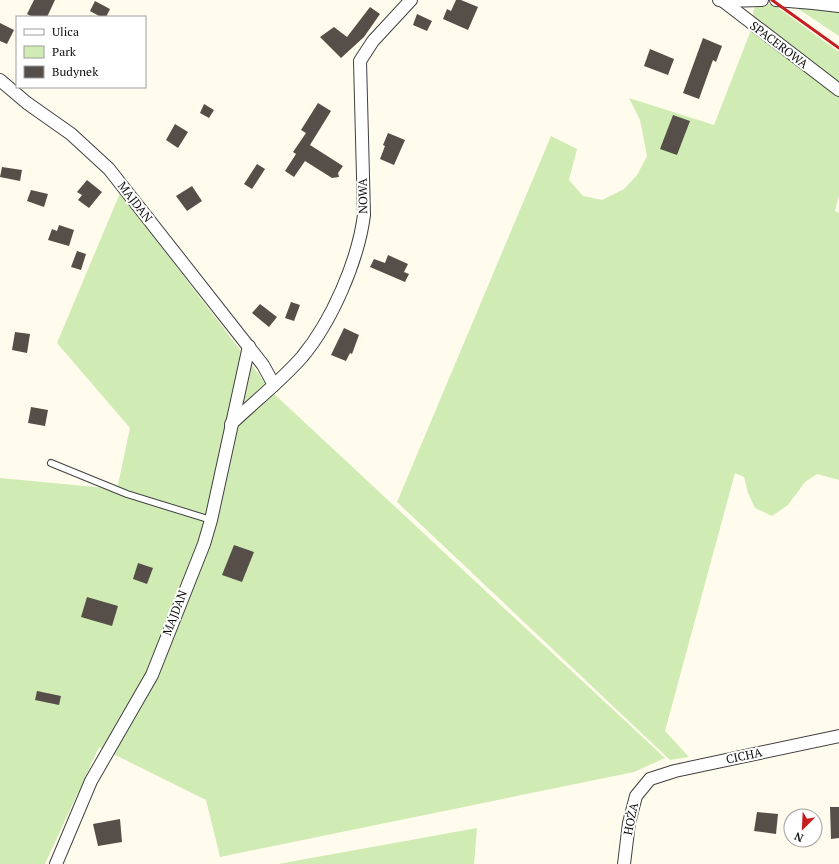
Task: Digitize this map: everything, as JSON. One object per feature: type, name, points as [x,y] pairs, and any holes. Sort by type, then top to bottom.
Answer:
[{"type":"street","name":"NOWA","points":[[231,424],[274,385],[302,356],[319,334],[338,298],[357,248],[362,232],[364,215],[360,61],[373,41],[411,0]]},
{"type":"street","points":[[721,1],[762,0]]},
{"type":"street","points":[[776,0],[813,2],[839,6]]},
{"type":"street","name":"SPACEROWA","points":[[721,1],[839,90]]},
{"type":"street","name":"MAJDAN","points":[[0,80],[27,103],[71,134],[109,169],[249,346],[263,365],[274,385]]},
{"type":"street","name":"MAJDAN","points":[[56,864],[90,782],[152,675],[204,544],[211,520],[249,346]]},
{"type":"street","name":"CICHA","points":[[650,779],[676,771],[839,736]]},
{"type":"street","name":"HOŻA","points":[[624,864],[629,823],[636,796],[650,779]]},
{"type":"lane","points":[[51,463],[126,494],[211,520]]},
{"type":"green space","points":[[785,0],[839,0],[839,36]]},
{"type":"green space","points":[[773,4],[839,52],[839,86],[753,16],[753,11],[756,6]]},
{"type":"green space","points":[[753,25],[839,90],[839,195],[835,211],[839,213],[839,480],[817,474],[805,482],[788,505],[772,516],[755,508],[748,493],[744,477],[735,473],[665,731],[689,757],[670,760],[397,502],[551,136],[577,149],[569,180],[583,196],[602,200],[624,189],[637,175],[647,156],[640,120],[629,98],[714,125]]},
{"type":"green space","points":[[120,193],[273,393],[665,758],[634,772],[220,857],[206,800],[99,747],[45,864],[0,864],[0,478],[117,489],[130,428],[57,343]]},
{"type":"green space","points":[[477,828],[474,864],[278,864]]},
{"type":"building","points":[[34,0],[55,0],[47,16],[31,16],[27,14]]},
{"type":"building","points":[[456,0],[461,0],[478,7],[468,30],[443,19],[447,9],[451,11]]},
{"type":"building","points":[[95,1],[110,9],[106,16],[99,16],[90,11]]},
{"type":"building","points":[[370,7],[380,14],[364,37],[341,58],[320,37],[334,27],[347,37]]},
{"type":"building","points":[[417,14],[432,21],[427,31],[413,25]]},
{"type":"building","points":[[0,23],[14,30],[7,44],[0,41]]},
{"type":"building","points":[[703,38],[722,46],[716,62],[713,60],[699,99],[683,93]]},
{"type":"building","points":[[650,49],[674,59],[668,75],[644,66]]},
{"type":"building","points":[[318,103],[331,111],[310,145],[343,166],[338,173],[339,177],[332,178],[305,161],[294,177],[285,171],[296,154],[293,152],[306,133],[301,130]]},
{"type":"building","points":[[204,104],[214,110],[209,118],[200,113]]},
{"type":"building","points":[[673,115],[690,121],[677,155],[660,149]]},
{"type":"building","points":[[175,124],[188,132],[178,148],[166,140]]},
{"type":"building","points":[[388,133],[405,140],[394,165],[380,159],[385,146],[383,145]]},
{"type":"building","points":[[257,164],[265,169],[252,189],[244,184]]},
{"type":"building","points":[[2,167],[22,170],[20,181],[0,177]]},
{"type":"building","points":[[87,180],[102,192],[89,208],[78,200],[82,195],[77,192]]},
{"type":"building","points":[[192,186],[202,201],[187,211],[176,196]]},
{"type":"building","points":[[31,190],[48,194],[44,207],[27,201]]},
{"type":"building","points":[[59,225],[74,230],[69,246],[48,240],[52,229],[57,231]]},
{"type":"building","points":[[77,251],[86,254],[81,270],[71,267]]},
{"type":"building","points":[[388,255],[408,264],[404,272],[409,274],[405,282],[370,267],[374,259],[385,263]]},
{"type":"building","points":[[291,302],[300,305],[294,321],[285,318]]},
{"type":"building","points":[[260,304],[277,317],[269,327],[252,313]]},
{"type":"building","points":[[344,328],[359,335],[352,354],[350,353],[346,361],[331,355]]},
{"type":"building","points":[[15,332],[30,334],[27,353],[12,350]]},
{"type":"building","points":[[31,407],[48,410],[45,426],[28,423]]},
{"type":"building","points":[[234,545],[254,552],[242,582],[222,575]]},
{"type":"building","points":[[138,563],[153,568],[147,584],[133,579]]},
{"type":"building","points":[[87,597],[118,606],[112,626],[81,617]]},
{"type":"building","points":[[37,691],[61,696],[59,705],[35,700]]},
{"type":"building","points":[[830,807],[839,807],[839,838],[831,839]]},
{"type":"building","points":[[757,812],[778,814],[776,834],[754,831]]},
{"type":"building","points":[[120,819],[122,842],[98,846],[93,824]]},
{"type":"railway","points":[[772,0],[839,48]]}]
